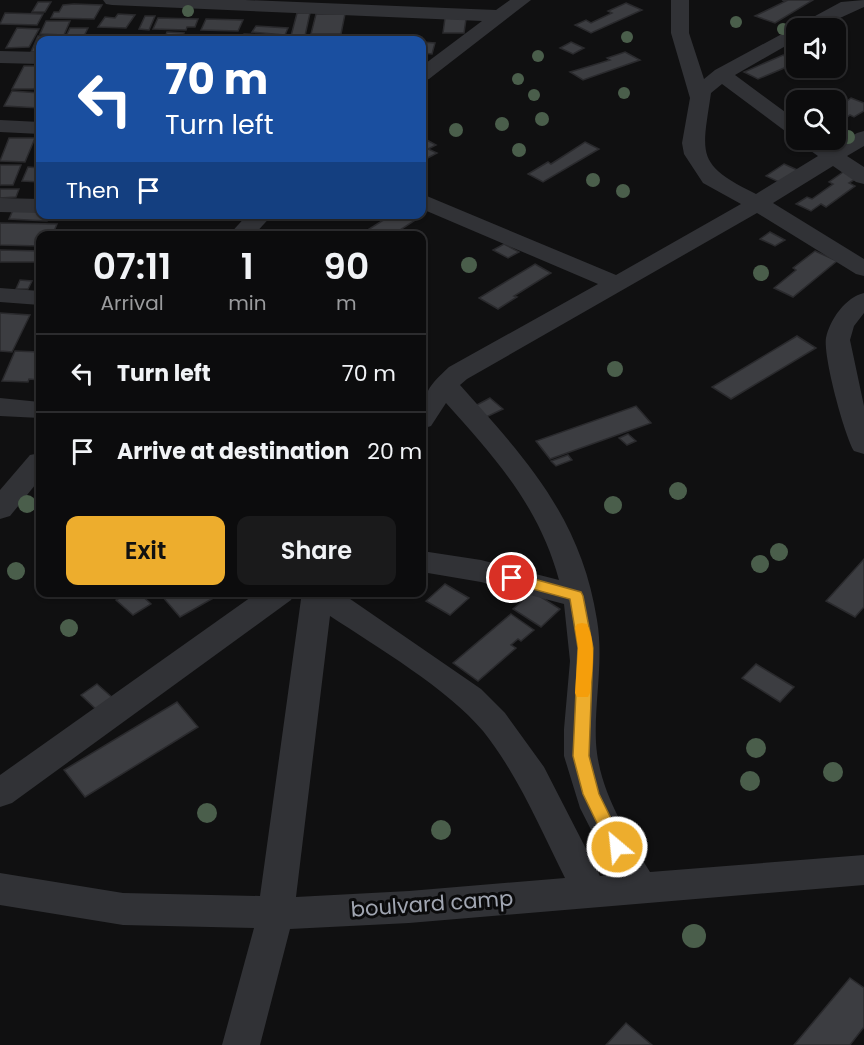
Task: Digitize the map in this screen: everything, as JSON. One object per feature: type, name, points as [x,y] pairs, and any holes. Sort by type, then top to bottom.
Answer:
[{"type":"street","points":[[112,0],[499,15]]},
{"type":"street","points":[[426,72],[522,0]]},
{"type":"street","points":[[680,0],[680,33],[699,97],[693,143],[695,154],[711,177],[720,185],[758,204],[864,270]]},
{"type":"street","points":[[824,18],[847,6],[864,1]]},
{"type":"street","points":[[699,97],[706,86],[722,74],[786,39]]},
{"type":"street","points":[[0,57],[36,58]]},
{"type":"street","points":[[722,74],[786,122]]},
{"type":"street","points":[[0,126],[36,128]]},
{"type":"street","points":[[426,410],[445,385],[458,373],[758,204],[864,137]]},
{"type":"street","points":[[822,150],[864,177]]},
{"type":"street","points":[[426,203],[618,284]]},
{"type":"street","points":[[0,205],[36,206]]},
{"type":"street","points":[[244,231],[257,219]]},
{"type":"street","points":[[0,295],[36,297]]},
{"type":"street","points":[[864,300],[852,311],[842,326],[838,340],[853,417],[864,445]]},
{"type":"street","points":[[445,385],[491,436],[545,509],[562,543],[573,576],[585,648],[581,756],[591,794],[605,826],[640,888]]},
{"type":"street","points":[[0,407],[36,410]]},
{"type":"street","points":[[0,510],[36,467]]},
{"type":"street","points":[[426,562],[490,572],[576,596]]},
{"type":"street","points":[[0,793],[272,597]]},
{"type":"street","points":[[245,1041],[276,913],[317,597]]},
{"type":"street","points":[[324,597],[417,659],[470,698],[494,722],[532,777],[590,892]]},
{"type":"street","name":"boulvard camp","points":[[0,889],[123,909],[276,913],[398,908],[864,870]]},
{"type":"building","points":[[782,0],[813,0],[775,23],[755,16],[786,1]]},
{"type":"building","points":[[38,2],[51,2],[45,12],[32,12]]},
{"type":"building","points":[[626,3],[642,10],[591,33],[575,25],[586,20],[591,23],[612,13],[608,11]]},
{"type":"building","points":[[63,5],[102,5],[94,19],[51,18],[54,12],[59,12]]},
{"type":"building","points":[[5,13],[43,14],[37,25],[0,24]]},
{"type":"building","points":[[297,13],[310,13],[305,36],[291,36]]},
{"type":"building","points":[[118,14],[135,15],[126,28],[98,27],[105,17],[115,18]]},
{"type":"building","points":[[316,14],[345,14],[341,34],[311,34]]},
{"type":"building","points":[[145,16],[155,16],[149,30],[139,29]]},
{"type":"building","points":[[158,18],[198,19],[195,27],[187,27],[186,30],[153,29]]},
{"type":"building","points":[[445,18],[466,19],[464,33],[443,33]]},
{"type":"building","points":[[206,19],[243,20],[238,31],[201,30]]},
{"type":"building","points":[[46,21],[70,21],[64,35],[40,34]]},
{"type":"building","points":[[256,26],[288,28],[285,35],[252,32]]},
{"type":"building","points":[[17,28],[39,29],[29,47],[6,48]]},
{"type":"building","points":[[70,28],[88,28],[84,36],[66,36]]},
{"type":"building","points":[[167,32],[184,33],[183,36],[166,36]]},
{"type":"building","points":[[244,34],[271,35],[271,36],[243,36]]},
{"type":"building","points":[[36,41],[36,52],[31,52]]},
{"type":"building","points":[[426,42],[435,43],[432,54],[426,53]]},
{"type":"building","points":[[571,42],[584,48],[573,54],[560,48]]},
{"type":"building","points":[[625,52],[640,60],[583,80],[570,72],[610,60],[607,58]]},
{"type":"building","points":[[783,55],[786,57],[786,67],[758,79],[744,72]]},
{"type":"building","points":[[24,66],[36,66],[34,89],[12,89]]},
{"type":"building","points":[[12,91],[36,93],[36,108],[4,106]]},
{"type":"building","points":[[851,98],[864,103],[864,111],[854,117],[850,115],[846,118],[846,102]]},
{"type":"building","points":[[9,138],[35,138],[25,162],[0,161]]},
{"type":"building","points":[[426,140],[436,145],[428,149],[437,153],[426,159]]},
{"type":"building","points":[[585,142],[599,149],[543,182],[528,174],[548,162],[551,164]]},
{"type":"building","points":[[784,164],[802,172],[779,182],[766,176]]},
{"type":"building","points":[[0,165],[21,165],[13,185],[0,185]]},
{"type":"building","points":[[28,167],[36,168],[36,182],[22,181]]},
{"type":"building","points":[[846,170],[860,176],[849,183],[855,186],[826,207],[821,204],[811,211],[796,204],[807,197],[812,199],[833,184],[829,182]]},
{"type":"building","points":[[0,189],[19,189],[16,197],[0,198]]},
{"type":"building","points":[[13,210],[36,211],[36,219],[48,219],[47,221],[9,219]]},
{"type":"building","points":[[385,219],[417,219],[399,231],[366,231]]},
{"type":"building","points":[[0,223],[57,224],[54,231],[36,231],[36,246],[0,245]]},
{"type":"building","points":[[770,232],[785,240],[775,246],[760,239]]},
{"type":"building","points":[[504,244],[519,252],[508,258],[493,250]]},
{"type":"building","points":[[0,250],[36,251],[36,262],[0,262]]},
{"type":"building","points":[[815,251],[837,261],[793,297],[774,288],[796,270],[793,268]]},
{"type":"building","points":[[535,264],[551,273],[498,309],[479,298]]},
{"type":"building","points":[[20,280],[32,281],[28,289],[16,289]]},
{"type":"building","points":[[0,313],[30,315],[12,352],[0,351]]},
{"type":"building","points":[[797,336],[816,348],[731,399],[712,387]]},
{"type":"building","points":[[15,351],[36,352],[36,380],[29,379],[28,382],[2,381]]},
{"type":"building","points":[[490,398],[503,409],[482,419],[469,409]]},
{"type":"building","points":[[636,406],[651,423],[550,459],[536,441]]},
{"type":"building","points":[[628,434],[636,441],[627,445],[619,438]]},
{"type":"building","points":[[568,455],[572,460],[556,466],[551,461]]},
{"type":"building","points":[[864,559],[864,607],[855,617],[826,601]]},
{"type":"building","points":[[445,584],[469,598],[450,615],[426,601]]},
{"type":"building","points":[[533,592],[560,609],[541,627],[513,609]]},
{"type":"building","points":[[121,597],[143,597],[151,604],[133,615],[116,600]]},
{"type":"building","points":[[163,597],[215,597],[180,617]]},
{"type":"building","points":[[511,614],[534,630],[521,641],[518,639],[511,645],[516,648],[478,681],[453,663]]},
{"type":"building","points":[[756,664],[794,687],[780,702],[742,678]]},
{"type":"building","points":[[97,684],[115,700],[99,712],[81,695]]},
{"type":"building","points":[[177,702],[198,727],[85,797],[64,770]]},
{"type":"building","points":[[850,978],[864,988],[864,1027],[850,1045],[794,1045]]},
{"type":"building","points":[[626,1023],[652,1045],[606,1045]]},
{"type":"slow traffic","points":[[582,628],[585,648],[583,693]]},
{"type":"route","points":[[512,578],[576,596],[585,648],[581,756],[591,794],[617,847]]}]
